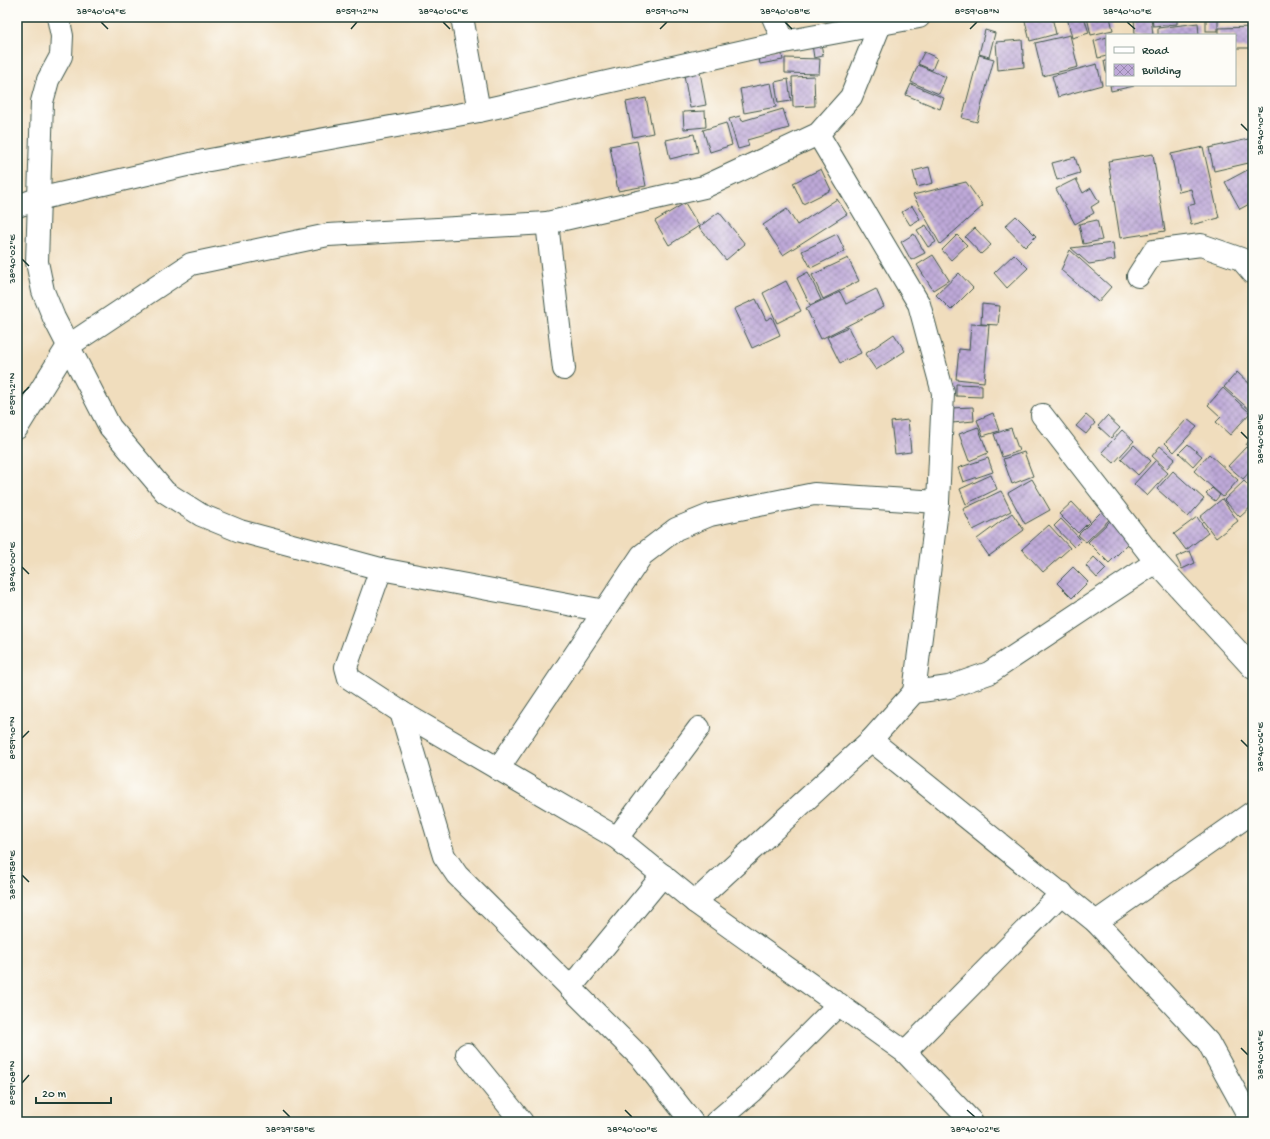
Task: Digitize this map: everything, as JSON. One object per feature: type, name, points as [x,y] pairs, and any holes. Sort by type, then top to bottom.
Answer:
[{"type":"street","points":[[58,17],[62,36],[61,56],[48,80],[42,102],[37,262],[43,291],[68,346],[110,428],[165,492],[201,515],[240,531],[381,569],[605,611]]},
{"type":"street","points":[[462,17],[479,111]]},
{"type":"street","points":[[773,17],[784,42]]},
{"type":"street","points":[[17,206],[38,199],[204,161],[479,111],[784,42],[919,17]]},
{"type":"street","points":[[17,428],[68,346],[191,264],[328,235],[547,223],[704,187],[818,134],[851,97],[880,25]]},
{"type":"street","points":[[695,902],[871,740],[914,692],[938,502],[943,393],[919,304],[818,134]]},
{"type":"street","points":[[547,223],[564,369]]},
{"type":"street","points":[[1138,276],[1154,251],[1201,245],[1241,259],[1253,273]]},
{"type":"street","points":[[1042,415],[1156,562],[1253,668]]},
{"type":"street","points":[[498,769],[642,555],[676,529],[710,515],[814,494],[938,502]]},
{"type":"street","points":[[914,692],[949,687],[989,673],[1156,562]]},
{"type":"street","points":[[381,569],[346,667],[346,673],[349,678],[401,712],[617,838],[695,902],[905,1052],[972,1122]]},
{"type":"street","points":[[401,712],[444,856],[457,875],[643,1060],[692,1122]]},
{"type":"street","points":[[617,838],[699,728]]},
{"type":"street","points":[[871,740],[1096,922],[1208,1042],[1252,1122]]},
{"type":"street","points":[[1096,922],[1253,812]]},
{"type":"street","points":[[570,988],[663,875]]},
{"type":"street","points":[[905,1052],[1062,893]]},
{"type":"street","points":[[716,1122],[751,1092],[839,1004]]},
{"type":"street","points":[[467,1054],[522,1122]]},
{"type":"building","points":[[1024,17],[1052,17],[1056,34],[1030,41]]},
{"type":"building","points":[[1067,17],[1084,17],[1089,33],[1072,38]]},
{"type":"building","points":[[1087,17],[1110,17],[1113,30],[1091,35]]},
{"type":"building","points":[[1134,17],[1151,17],[1153,34],[1135,34]]},
{"type":"building","points":[[1152,17],[1177,17],[1177,24],[1153,26]]},
{"type":"building","points":[[1206,17],[1218,17],[1218,31],[1206,31]]},
{"type":"building","points":[[1198,23],[1199,34],[1158,34],[1158,28]]},
{"type":"building","points":[[1253,27],[1253,48],[1236,48],[1236,34],[1219,34],[1219,28]]},
{"type":"building","points":[[985,30],[995,33],[989,57],[979,54]]},
{"type":"building","points":[[1070,35],[1078,67],[1043,76],[1035,43]]},
{"type":"building","points":[[1106,37],[1106,56],[1098,58],[1094,41]]},
{"type":"building","points":[[1022,40],[1024,67],[998,70],[996,42]]},
{"type":"building","points":[[821,42],[823,56],[814,58],[812,44]]},
{"type":"building","points":[[781,49],[783,60],[760,64],[758,53]]},
{"type":"building","points":[[924,52],[937,58],[932,70],[918,64]]},
{"type":"building","points":[[979,55],[994,59],[977,122],[962,118]]},
{"type":"building","points":[[785,58],[820,59],[819,74],[785,73]]},
{"type":"building","points":[[1104,61],[1106,61],[1106,72]]},
{"type":"building","points":[[1097,64],[1102,85],[1058,97],[1052,76]]},
{"type":"building","points":[[918,65],[946,77],[939,94],[911,82]]},
{"type":"building","points":[[700,72],[706,105],[690,108],[684,75]]},
{"type":"building","points":[[814,76],[815,106],[793,107],[792,77]]},
{"type":"building","points":[[788,79],[791,101],[778,103],[775,82]]},
{"type":"building","points":[[771,83],[776,107],[744,113],[740,89]]},
{"type":"building","points":[[911,84],[944,98],[940,109],[906,95]]},
{"type":"building","points":[[1110,86],[1134,86],[1111,91]]},
{"type":"building","points":[[646,98],[653,133],[633,137],[626,102]]},
{"type":"building","points":[[783,109],[789,128],[747,140],[749,146],[738,149],[729,119],[740,116],[742,121]]},
{"type":"building","points":[[705,111],[706,127],[684,129],[683,112]]},
{"type":"building","points":[[726,123],[732,145],[710,152],[703,130]]},
{"type":"building","points":[[694,134],[698,152],[670,159],[666,140]]},
{"type":"building","points":[[1253,138],[1253,162],[1214,171],[1209,148]]},
{"type":"building","points":[[637,141],[646,186],[618,191],[610,146]]},
{"type":"building","points":[[1203,147],[1219,218],[1191,225],[1187,206],[1195,204],[1191,189],[1179,192],[1171,154]]},
{"type":"building","points":[[1153,154],[1165,231],[1120,238],[1108,161]]},
{"type":"building","points":[[1075,157],[1080,173],[1057,180],[1052,163]]},
{"type":"building","points":[[929,167],[933,183],[917,187],[913,171]]},
{"type":"building","points":[[1253,167],[1253,202],[1240,209],[1225,182]]},
{"type":"building","points":[[821,169],[831,190],[803,204],[793,183]]},
{"type":"building","points":[[1076,179],[1083,193],[1091,188],[1099,202],[1091,207],[1094,213],[1075,224],[1056,189]]},
{"type":"building","points":[[966,182],[983,206],[940,244],[913,195]]},
{"type":"building","points":[[837,199],[847,214],[783,255],[763,225],[787,209],[797,225]]},
{"type":"building","points":[[685,203],[699,226],[669,245],[655,221]]},
{"type":"building","points":[[912,206],[920,219],[910,225],[902,212]]},
{"type":"building","points":[[719,212],[745,244],[726,260],[699,227]]},
{"type":"building","points":[[1016,216],[1036,236],[1025,247],[1005,226]]},
{"type":"building","points":[[1097,220],[1102,240],[1083,244],[1079,224]]},
{"type":"building","points":[[926,225],[936,242],[928,247],[917,230]]},
{"type":"building","points":[[975,228],[991,245],[981,254],[965,237]]},
{"type":"building","points":[[837,234],[845,251],[811,268],[802,251]]},
{"type":"building","points":[[914,234],[925,253],[911,260],[901,242]]},
{"type":"building","points":[[957,235],[967,245],[951,260],[942,250]]},
{"type":"building","points":[[1113,243],[1115,260],[1089,264],[1071,248]]},
{"type":"building","points":[[1070,250],[1111,287],[1098,302],[1061,270]]},
{"type":"building","points":[[1014,254],[1028,268],[1007,288],[994,273]]},
{"type":"building","points":[[933,255],[949,280],[933,290],[917,265]]},
{"type":"building","points":[[848,258],[859,281],[823,299],[812,275]]},
{"type":"building","points":[[808,272],[821,300],[810,305],[797,278]]},
{"type":"building","points":[[959,273],[973,288],[951,310],[936,295]]},
{"type":"building","points":[[786,281],[801,311],[777,323],[763,293]]},
{"type":"building","points":[[876,289],[884,307],[821,339],[806,308],[840,292],[846,304]]},
{"type":"building","points":[[756,299],[766,320],[772,317],[780,335],[752,348],[734,309]]},
{"type":"building","points":[[982,304],[1000,306],[998,325],[981,324]]},
{"type":"building","points":[[971,324],[989,325],[984,382],[956,379],[959,349],[969,350]]},
{"type":"building","points":[[848,327],[861,353],[840,363],[827,337]]},
{"type":"building","points":[[894,334],[905,351],[876,370],[865,354]]},
{"type":"building","points":[[1237,372],[1253,387],[1253,409],[1251,411],[1224,387]]},
{"type":"building","points":[[956,384],[982,385],[982,397],[956,396]]},
{"type":"building","points":[[1223,388],[1250,413],[1230,435],[1216,422],[1221,417],[1208,405]]},
{"type":"building","points":[[973,407],[974,421],[952,423],[951,408]]},
{"type":"building","points":[[993,413],[999,431],[983,436],[977,420]]},
{"type":"building","points":[[1253,413],[1253,422],[1249,418]]},
{"type":"building","points":[[1086,415],[1095,423],[1086,434],[1076,426]]},
{"type":"building","points":[[1107,416],[1120,428],[1111,438],[1098,426]]},
{"type":"building","points":[[1187,419],[1197,427],[1174,452],[1165,443]]},
{"type":"building","points":[[908,420],[911,452],[895,454],[891,422]]},
{"type":"building","points":[[978,427],[988,453],[969,461],[959,434]]},
{"type":"building","points":[[1011,428],[1019,451],[1002,457],[994,434]]},
{"type":"building","points":[[1122,430],[1134,441],[1114,463],[1102,452]]},
{"type":"building","points":[[1253,435],[1253,450],[1246,445]]},
{"type":"building","points":[[1188,444],[1202,456],[1193,466],[1179,453]]},
{"type":"building","points":[[1134,445],[1151,461],[1138,475],[1121,459]]},
{"type":"building","points":[[1160,446],[1175,459],[1166,469],[1152,456]]},
{"type":"building","points":[[1246,447],[1253,454],[1253,468],[1243,479],[1228,466]]},
{"type":"building","points":[[1024,452],[1033,476],[1012,484],[1003,459]]},
{"type":"building","points":[[1209,454],[1238,480],[1223,497],[1194,471]]},
{"type":"building","points":[[988,458],[993,472],[963,482],[958,468]]},
{"type":"building","points":[[1155,461],[1168,473],[1147,496],[1134,484]]},
{"type":"building","points":[[1173,471],[1204,499],[1188,517],[1157,489]]},
{"type":"building","points":[[991,475],[997,489],[966,504],[960,489]]},
{"type":"building","points":[[1032,479],[1050,510],[1025,524],[1008,493]]},
{"type":"building","points":[[1244,481],[1253,490],[1253,505],[1240,517],[1224,500]]},
{"type":"building","points":[[1212,488],[1220,495],[1215,501],[1206,494]]},
{"type":"building","points":[[1001,491],[1011,511],[973,530],[963,509]]},
{"type":"building","points":[[1222,499],[1238,521],[1216,538],[1200,517]]},
{"type":"building","points":[[1072,502],[1090,521],[1078,533],[1059,514]]},
{"type":"building","points":[[1105,508],[1113,516],[1086,542],[1078,535]]},
{"type":"building","points":[[1012,513],[1024,530],[989,556],[977,539]]},
{"type":"building","points":[[1197,517],[1208,533],[1186,550],[1174,534]]},
{"type":"building","points":[[1061,519],[1081,540],[1074,547],[1054,526]]},
{"type":"building","points":[[1110,521],[1130,542],[1109,563],[1088,542]]},
{"type":"building","points":[[1049,525],[1070,548],[1043,572],[1022,549]]},
{"type":"building","points":[[1190,551],[1195,563],[1182,569],[1176,557]]},
{"type":"building","points":[[1094,557],[1106,569],[1097,578],[1086,566]]},
{"type":"building","points":[[1073,567],[1088,582],[1072,598],[1057,583]]}]
